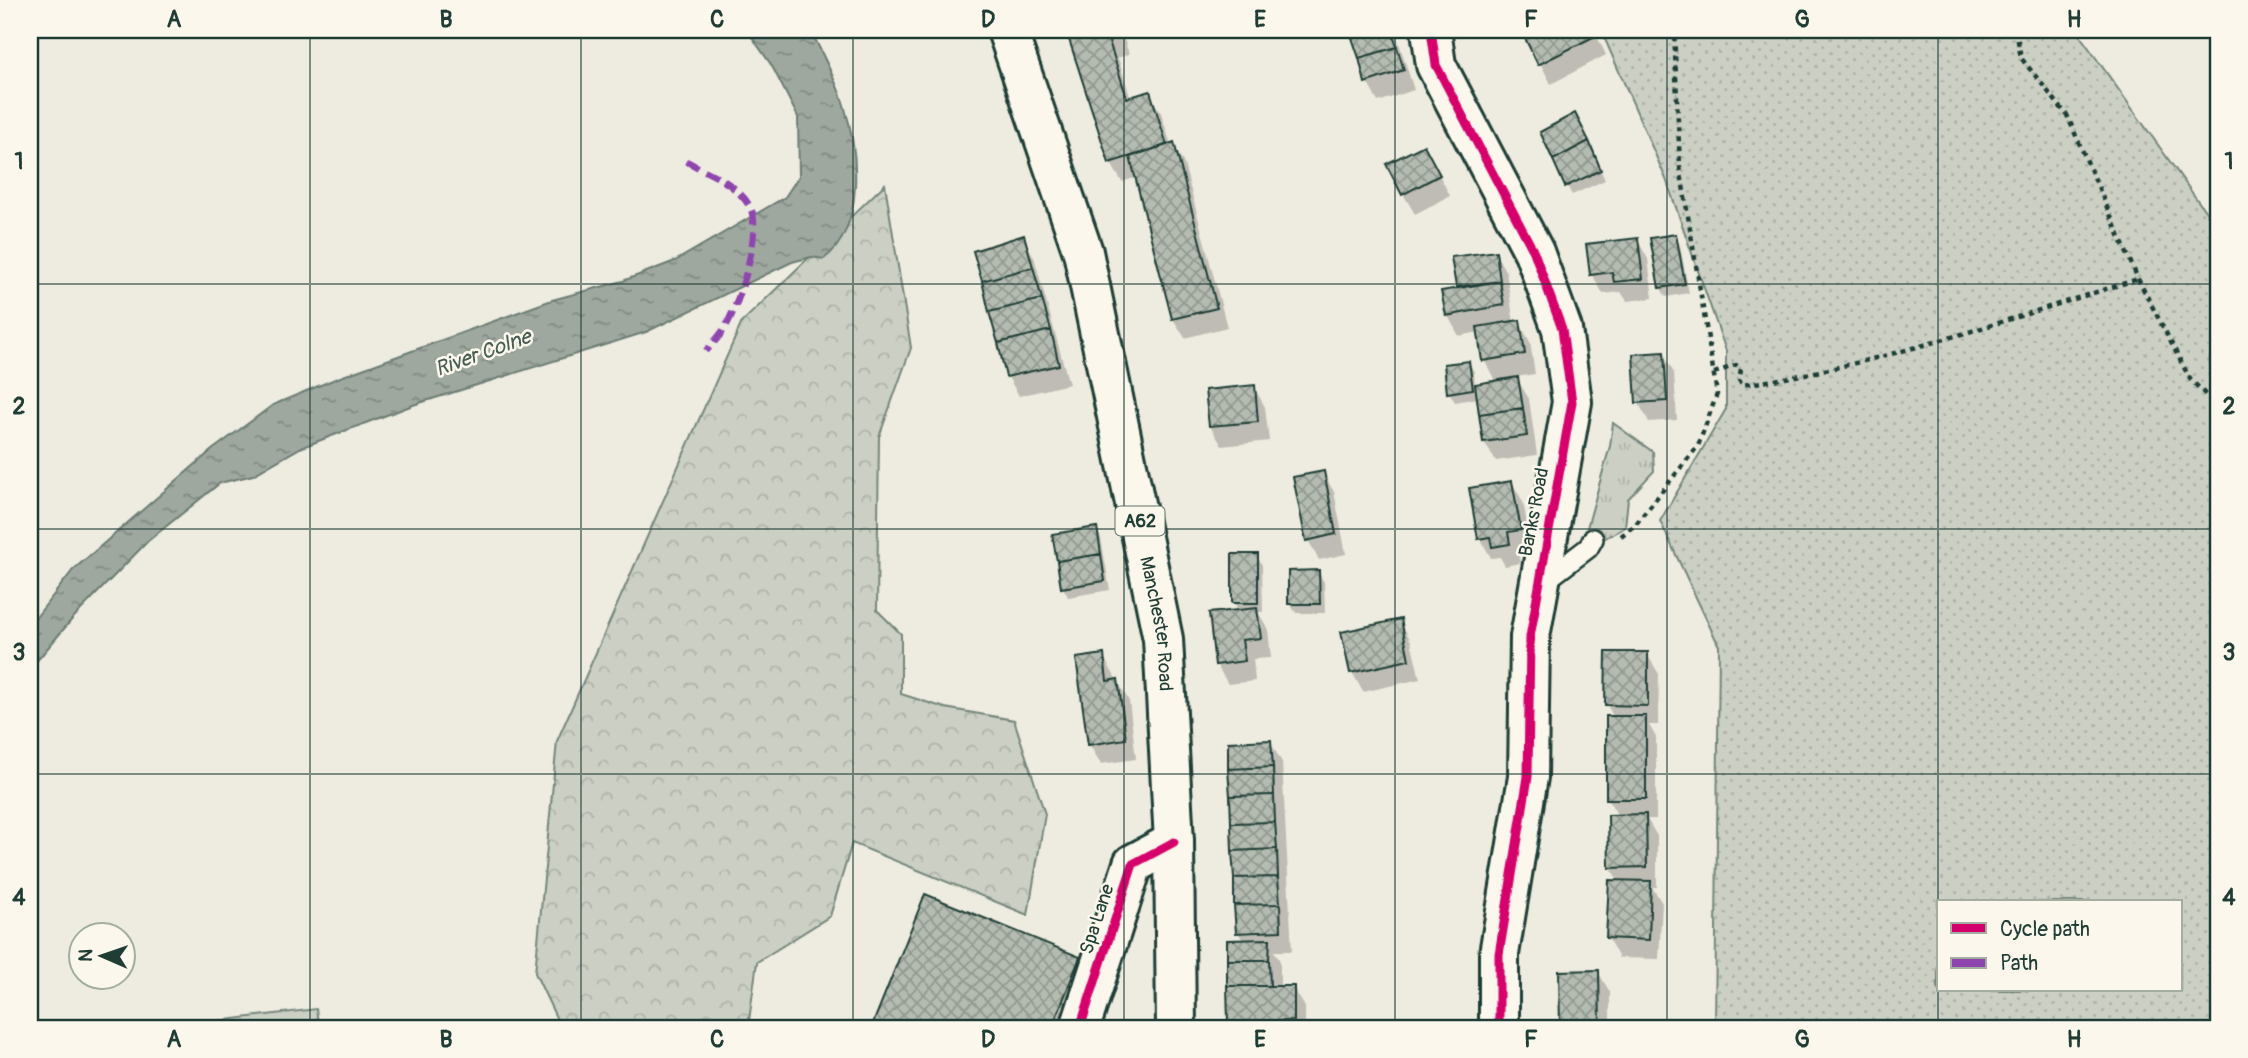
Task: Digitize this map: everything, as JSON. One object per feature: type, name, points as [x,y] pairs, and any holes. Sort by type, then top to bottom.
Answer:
[{"type":"street","name":"Manchester Road","points":[[1007,30],[1083,252],[1131,471],[1163,639],[1174,842],[1176,1028]]},
{"type":"street","name":"Banks Road","points":[[1430,30],[1436,65],[1534,252],[1562,329],[1572,402],[1530,637],[1528,777],[1499,954],[1499,1028]]},
{"type":"street","name":"Spa Lane","points":[[1080,1028],[1133,864],[1174,842]]},
{"type":"lane","points":[[1537,587],[1590,544]]},
{"type":"path","points":[[1590,544],[1607,547],[1635,525],[1698,446],[1717,394],[1680,167],[1674,30]]},
{"type":"path","points":[[2016,30],[2021,58],[2067,115],[2138,279],[2190,379],[2218,407]]},
{"type":"path","points":[[1714,373],[1736,365],[1741,369],[1739,380],[1742,385],[1901,352],[2138,279]]},
{"type":"green space","points":[[1601,30],[2076,30],[2218,229],[2218,348],[2210,357],[2218,509],[2218,1028],[1715,1028],[1719,646],[1660,521],[1726,409],[1726,351],[1666,179]]},
{"type":"green space","points":[[885,184],[911,348],[879,437],[877,610],[901,634],[901,694],[945,708],[1014,720],[1045,814],[1028,915],[852,843],[830,916],[757,962],[748,1028],[561,1028],[535,973],[557,741],[742,322]]},
{"type":"green space","points":[[1613,423],[1653,452],[1654,471],[1628,499],[1625,527],[1600,541],[1585,535],[1610,446]]},
{"type":"green space","points":[[316,1009],[319,1028],[160,1028]]},
{"type":"water","name":"River Colne","points":[[747,30],[811,30],[844,105],[853,143],[855,187],[847,228],[824,259],[811,257],[792,262],[646,332],[413,405],[300,448],[253,475],[220,483],[148,541],[73,618],[30,669],[30,625],[73,570],[212,450],[273,405],[335,379],[552,300],[623,281],[675,261],[785,197],[799,176],[798,117],[772,66]]},
{"type":"building","points":[[1066,30],[1117,30],[1119,34],[1108,38],[1127,98],[1150,91],[1167,145],[1109,163]]},
{"type":"building","points":[[1391,30],[1397,47],[1359,58],[1350,32]]},
{"type":"building","points":[[1521,30],[1594,30],[1597,35],[1538,65]]},
{"type":"building","points":[[1397,47],[1404,70],[1365,83],[1359,58]]},
{"type":"building","points":[[1575,113],[1589,141],[1553,160],[1540,132]]},
{"type":"building","points":[[1589,141],[1601,170],[1565,187],[1553,160]]},
{"type":"building","points":[[1174,142],[1217,308],[1172,319],[1130,157]]},
{"type":"building","points":[[1424,145],[1440,175],[1402,195],[1386,164]]},
{"type":"building","points":[[1676,234],[1685,284],[1659,288],[1650,238]]},
{"type":"building","points":[[1024,235],[1033,267],[982,281],[973,251]]},
{"type":"building","points":[[1638,238],[1643,279],[1614,282],[1612,272],[1590,275],[1586,244]]},
{"type":"building","points":[[1496,251],[1500,281],[1456,287],[1451,257]]},
{"type":"building","points":[[1033,267],[1042,299],[989,312],[982,281]]},
{"type":"building","points":[[1500,281],[1504,305],[1446,316],[1441,291]]},
{"type":"building","points":[[1042,299],[1051,330],[998,343],[989,312]]},
{"type":"building","points":[[1520,320],[1525,354],[1482,361],[1477,327]]},
{"type":"building","points":[[1051,330],[1059,365],[1006,377],[998,343]]},
{"type":"building","points":[[1664,352],[1667,401],[1636,403],[1633,354]]},
{"type":"building","points":[[1469,361],[1473,389],[1447,393],[1444,364]]},
{"type":"building","points":[[1518,377],[1523,408],[1479,414],[1475,384]]},
{"type":"building","points":[[1255,385],[1258,422],[1209,426],[1205,390]]},
{"type":"building","points":[[1523,408],[1527,436],[1483,442],[1479,414]]},
{"type":"building","points":[[1324,471],[1336,534],[1306,541],[1293,477]]},
{"type":"building","points":[[1512,481],[1521,530],[1508,532],[1510,544],[1492,547],[1490,537],[1478,539],[1469,488]]},
{"type":"building","points":[[1097,527],[1101,554],[1057,561],[1052,534]]},
{"type":"building","points":[[1101,554],[1105,581],[1061,588],[1057,561]]},
{"type":"building","points":[[1232,554],[1258,554],[1258,603],[1232,603]]},
{"type":"building","points":[[1319,570],[1320,604],[1288,604],[1288,571]]},
{"type":"building","points":[[1257,608],[1261,638],[1242,640],[1245,661],[1215,665],[1209,613]]},
{"type":"building","points":[[1401,619],[1409,660],[1350,673],[1341,632]]},
{"type":"building","points":[[1606,652],[1648,652],[1648,706],[1605,705]]},
{"type":"building","points":[[1104,654],[1107,681],[1118,679],[1126,739],[1088,745],[1076,658]]},
{"type":"building","points":[[1606,716],[1646,716],[1646,799],[1606,799]]},
{"type":"building","points":[[1271,740],[1273,767],[1228,769],[1228,742]]},
{"type":"building","points":[[1273,767],[1274,795],[1230,796],[1228,769]]},
{"type":"building","points":[[1274,795],[1275,822],[1231,823],[1230,796]]},
{"type":"building","points":[[1646,814],[1647,867],[1609,868],[1608,815]]},
{"type":"building","points":[[1275,822],[1277,849],[1232,851],[1231,823]]},
{"type":"building","points":[[1277,849],[1278,877],[1234,878],[1232,851]]},
{"type":"building","points":[[1278,877],[1280,904],[1234,905],[1234,878]]},
{"type":"building","points":[[1609,880],[1651,881],[1649,940],[1606,938]]},
{"type":"building","points":[[925,894],[1080,957],[1052,1028],[872,1026]]},
{"type":"building","points":[[1280,904],[1281,931],[1236,933],[1234,905]]},
{"type":"building","points":[[1270,939],[1269,960],[1227,960],[1227,940]]},
{"type":"building","points":[[1227,960],[1269,960],[1270,986],[1227,986]]},
{"type":"building","points":[[1599,970],[1600,1028],[1560,1028],[1559,971]]},
{"type":"building","points":[[1227,986],[1294,986],[1294,1021],[1228,1022]]},
{"type":"building","points":[[1432,1023],[1432,1028],[1376,1028],[1376,1025]]},
{"type":"marked path","points":[[686,161],[738,191],[750,207],[753,218],[752,249],[737,301],[724,329],[706,351]]},
{"type":"cycle path","points":[[1431,30],[1436,65],[1534,252],[1562,329],[1572,402],[1530,637],[1528,777],[1499,954],[1499,1028]]},
{"type":"cycle path","points":[[1080,1028],[1133,864],[1174,842]]}]
